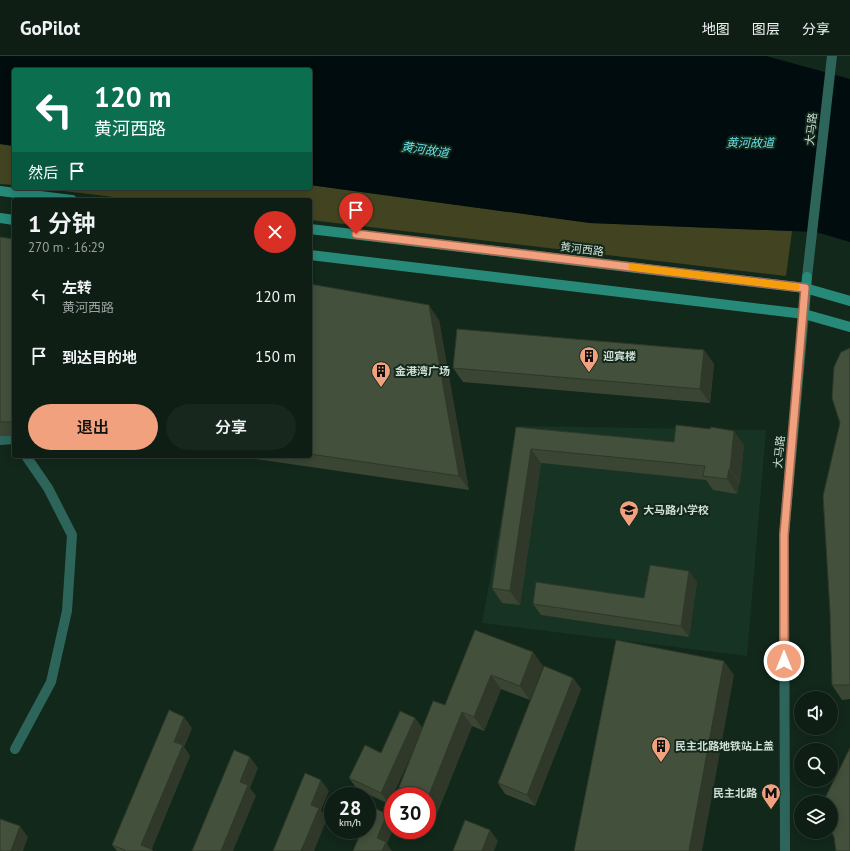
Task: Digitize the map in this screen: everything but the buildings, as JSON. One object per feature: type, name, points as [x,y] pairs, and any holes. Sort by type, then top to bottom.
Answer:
[{"type":"main road","points":[[0,191],[56,198]]},
{"type":"main road","points":[[0,218],[12,220]]},
{"type":"main road","name":"黄河西路","points":[[312,229],[805,288],[850,301]]},
{"type":"main road","points":[[312,255],[804,314],[850,327]]},
{"type":"main road","name":"大马路","points":[[804,314],[807,277]]},
{"type":"street","name":"大马路","points":[[807,277],[832,56]]},
{"type":"street","name":"大马路","points":[[785,851],[784,535],[804,314]]},
{"type":"street","points":[[0,440],[12,439]]},
{"type":"street","points":[[16,749],[51,682],[67,611],[72,535],[48,488],[27,458]]},
{"type":"shaded area","points":[[0,144],[12,146],[12,185],[0,184]]},
{"type":"shaded area","points":[[312,185],[590,223],[792,231],[786,276],[312,220],[312,198],[123,198],[55,190],[312,190]]},
{"type":"shaded area","name":"大马路小学校","points":[[518,426],[766,430],[747,656],[482,623]]},
{"type":"water","name":"黄河故道","points":[[0,56],[766,56],[850,79],[850,242],[816,232],[590,223],[312,185],[312,68],[12,68],[12,146],[0,144]]},
{"type":"slow traffic","points":[[632,267],[796,287]]},
{"type":"place","name":"迎宾楼","points":[[589,373]]},
{"type":"place","name":"金港湾广场","points":[[381,388]]},
{"type":"place","name":"大马路小学校","points":[[629,527]]},
{"type":"place","name":"民主北路地铁站上盖","points":[[661,763]]},
{"type":"place","name":"民主北路","points":[[771,810]]},
{"type":"route","points":[[356,234],[805,288],[804,314],[784,535],[784,661]]}]
